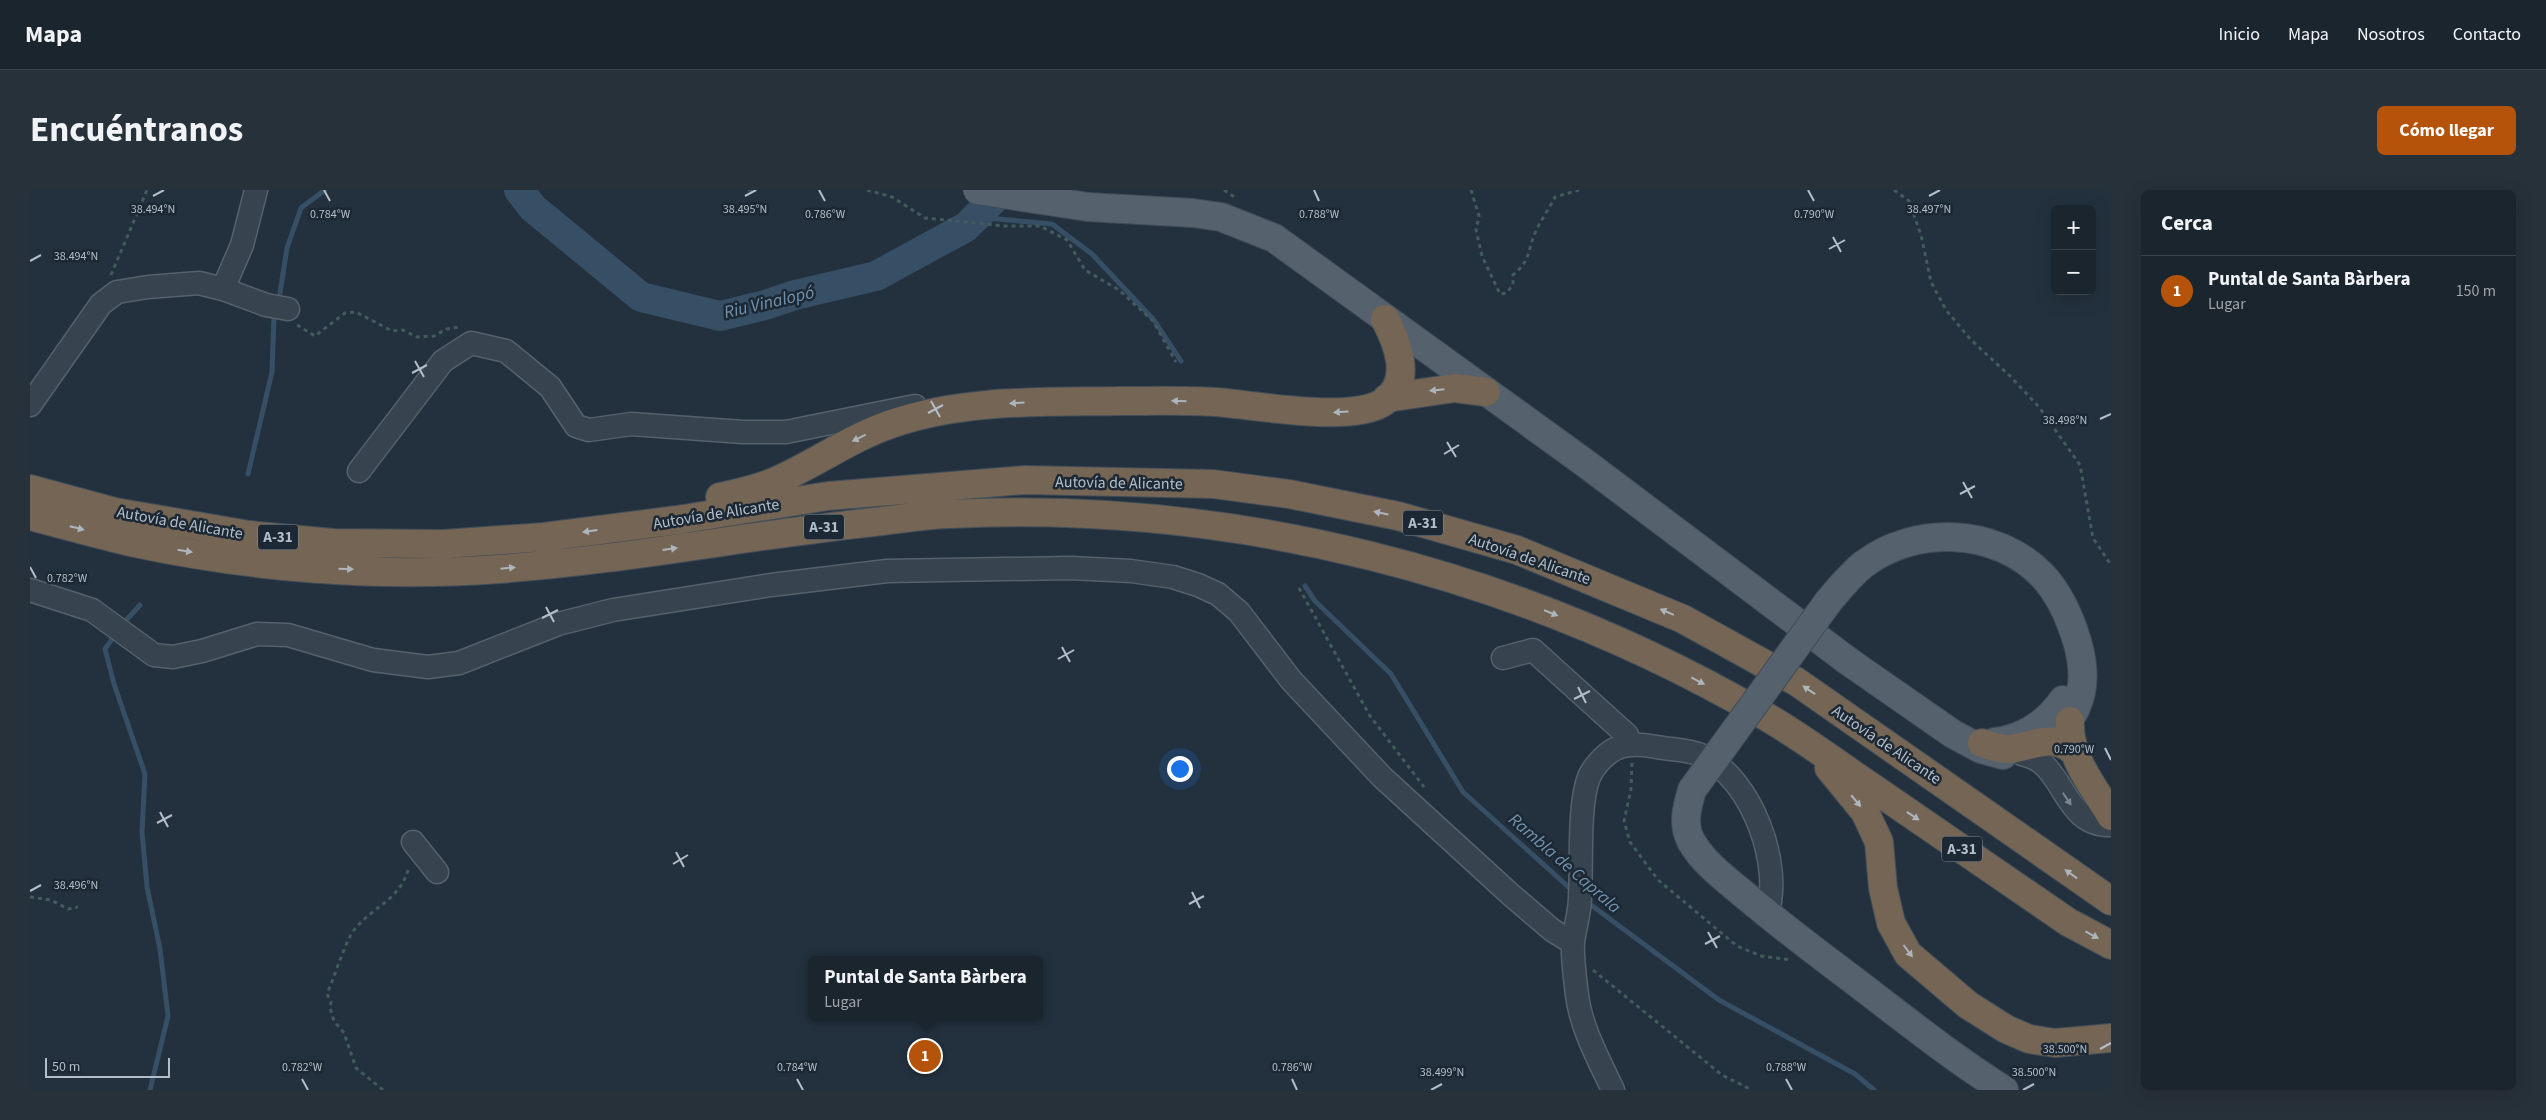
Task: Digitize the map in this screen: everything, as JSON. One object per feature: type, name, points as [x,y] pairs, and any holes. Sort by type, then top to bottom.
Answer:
[{"type":"highway","points":[[638,525],[678,505],[750,490],[774,482],[863,435],[890,424],[953,409],[1021,402],[1177,400],[1332,412],[1368,408],[1382,403],[1387,398],[1395,388],[1400,376],[1402,363],[1396,340],[1385,319]]},
{"type":"highway","points":[[1387,398],[1455,388],[1486,392]]},
{"type":"highway","name":"Autovía de Alicante","points":[[30,489],[115,512],[249,534],[333,543],[444,544],[544,538],[828,496],[1025,480],[1213,484],[1289,494],[1398,516],[1517,550],[1683,619],[1797,682],[2111,901]]},
{"type":"highway","name":"Autovía de Alicante","points":[[30,516],[136,543],[239,560],[332,569],[396,571],[498,569],[626,555],[827,527],[948,514],[1075,513],[1170,519],[1225,526],[1393,560],[1506,595],[1639,649],[1767,717],[2068,922],[2111,945]]},
{"type":"highway","points":[[2070,721],[2070,738],[2073,751],[2111,816]]},
{"type":"highway","points":[[1973,741],[2002,749],[2047,754],[2062,743],[2073,751]]},
{"type":"highway","points":[[1815,749],[1864,812],[1879,842],[1883,888],[1891,923],[1908,954],[1968,1005],[2006,1030],[2029,1038],[2055,1043],[2111,1038]]},
{"type":"main road","points":[[977,190],[1088,207],[1193,213],[1222,217],[1274,238],[1585,464],[1795,623],[1939,725],[1973,741],[1981,749],[1997,754],[2047,754],[2070,721],[2083,692],[2084,673],[2080,649],[2063,606],[2041,574],[2012,553],[1973,539],[1951,536],[1930,537],[1892,548],[1865,563],[1828,602],[1692,790],[1686,811],[1686,826],[1690,840],[1703,858],[1716,871],[1766,914],[1952,1054],[2004,1090]]},
{"type":"main road","points":[[1973,741],[2001,741],[2030,731],[2056,710],[2072,683],[2080,649]]},
{"type":"street","points":[[223,289],[242,245],[256,190]]},
{"type":"street","points":[[30,405],[101,304],[117,292],[148,287],[199,283],[223,289],[266,305],[288,310]]},
{"type":"street","points":[[359,471],[443,361],[471,343],[506,351],[550,387],[576,426],[589,430],[631,424],[743,432],[786,432],[921,406],[940,405],[953,409]]},
{"type":"street","points":[[804,429],[818,432],[822,436],[823,456]]},
{"type":"street","points":[[30,590],[92,610],[154,655],[173,657],[202,651],[257,634],[288,635],[373,660],[428,668],[458,663],[558,624],[613,610],[771,585],[878,572],[1071,568],[1131,571],[1174,577],[1198,584],[1218,594],[1239,612],[1291,680],[1375,771],[1510,894],[1574,948]]},
{"type":"street","points":[[1503,658],[1533,650],[1627,735],[1630,744]]},
{"type":"street","points":[[2072,683],[2072,697],[2052,728],[2047,754],[2070,804],[2084,817],[2101,826],[2111,825]]},
{"type":"street","points":[[1613,1090],[1582,1022],[1577,995],[1574,948],[1580,900],[1584,796],[1590,776],[1598,763],[1614,750],[1630,744],[1703,756],[1724,770],[1742,790],[1762,834],[1767,854],[1772,898],[1766,914]]},
{"type":"street","points":[[412,852],[437,872]]},
{"type":"path","points":[[101,304],[125,239],[147,190]]},
{"type":"path","points":[[748,190],[757,190]]},
{"type":"path","points":[[867,190],[892,196],[925,218],[1004,226],[1040,226],[1067,240],[1085,270],[1119,290],[1153,321],[1176,362]]},
{"type":"path","points":[[1471,190],[1479,216],[1476,230],[1482,256],[1500,294],[1507,293],[1513,284],[1513,275],[1522,267],[1529,256],[1535,233],[1555,197],[1579,190]]},
{"type":"path","points":[[1894,190],[1909,201],[1921,235],[1931,282],[1946,310],[1971,340],[2010,376],[2039,407],[2080,465],[2093,538],[2111,565]]},
{"type":"path","points":[[288,310],[295,323],[304,331],[315,336],[345,313],[356,312],[392,331],[402,330],[417,337],[434,336],[446,329],[463,327],[472,336],[471,343]]},
{"type":"path","points":[[1299,588],[1370,716],[1427,792]]},
{"type":"path","points":[[1630,744],[1631,789],[1624,821],[1630,842],[1658,880],[1737,946],[1761,956],[1794,960]]},
{"type":"path","points":[[383,1090],[356,1068],[344,1033],[334,1021],[330,1008],[332,1002],[327,994],[354,930],[392,898],[406,878],[412,852]]},
{"type":"path","points":[[30,896],[51,900],[68,909],[78,907]]},
{"type":"path","points":[[1574,948],[1628,1001],[1722,1075],[1752,1090]]},
{"type":"waterway","points":[[280,293],[287,248],[301,208],[325,190]]},
{"type":"waterway","name":"Riu Vinalopó","points":[[519,190],[533,208],[641,297],[720,316],[765,305],[795,295],[876,276],[966,227],[1003,190]]},
{"type":"waterway","name":"Rambla de Caprala","points":[[976,217],[1052,224],[1092,254],[1154,320],[1181,361]]},
{"type":"waterway","points":[[248,474],[272,372],[274,316]]},
{"type":"waterway","name":"Rambla de Caprala","points":[[1305,586],[1315,601],[1391,674],[1463,792],[1574,892]]},
{"type":"waterway","points":[[121,626],[140,605]]},
{"type":"waterway","points":[[115,635],[105,649],[114,684],[145,774],[142,832],[147,887],[160,949],[168,1016],[150,1090]]},
{"type":"waterway","name":"Rambla de Caprala","points":[[1587,902],[1719,1000],[1855,1074],[1874,1090]]},
{"type":"place","name":"Puntal de Santa Bàrbera","points":[[925,1056]]}]
